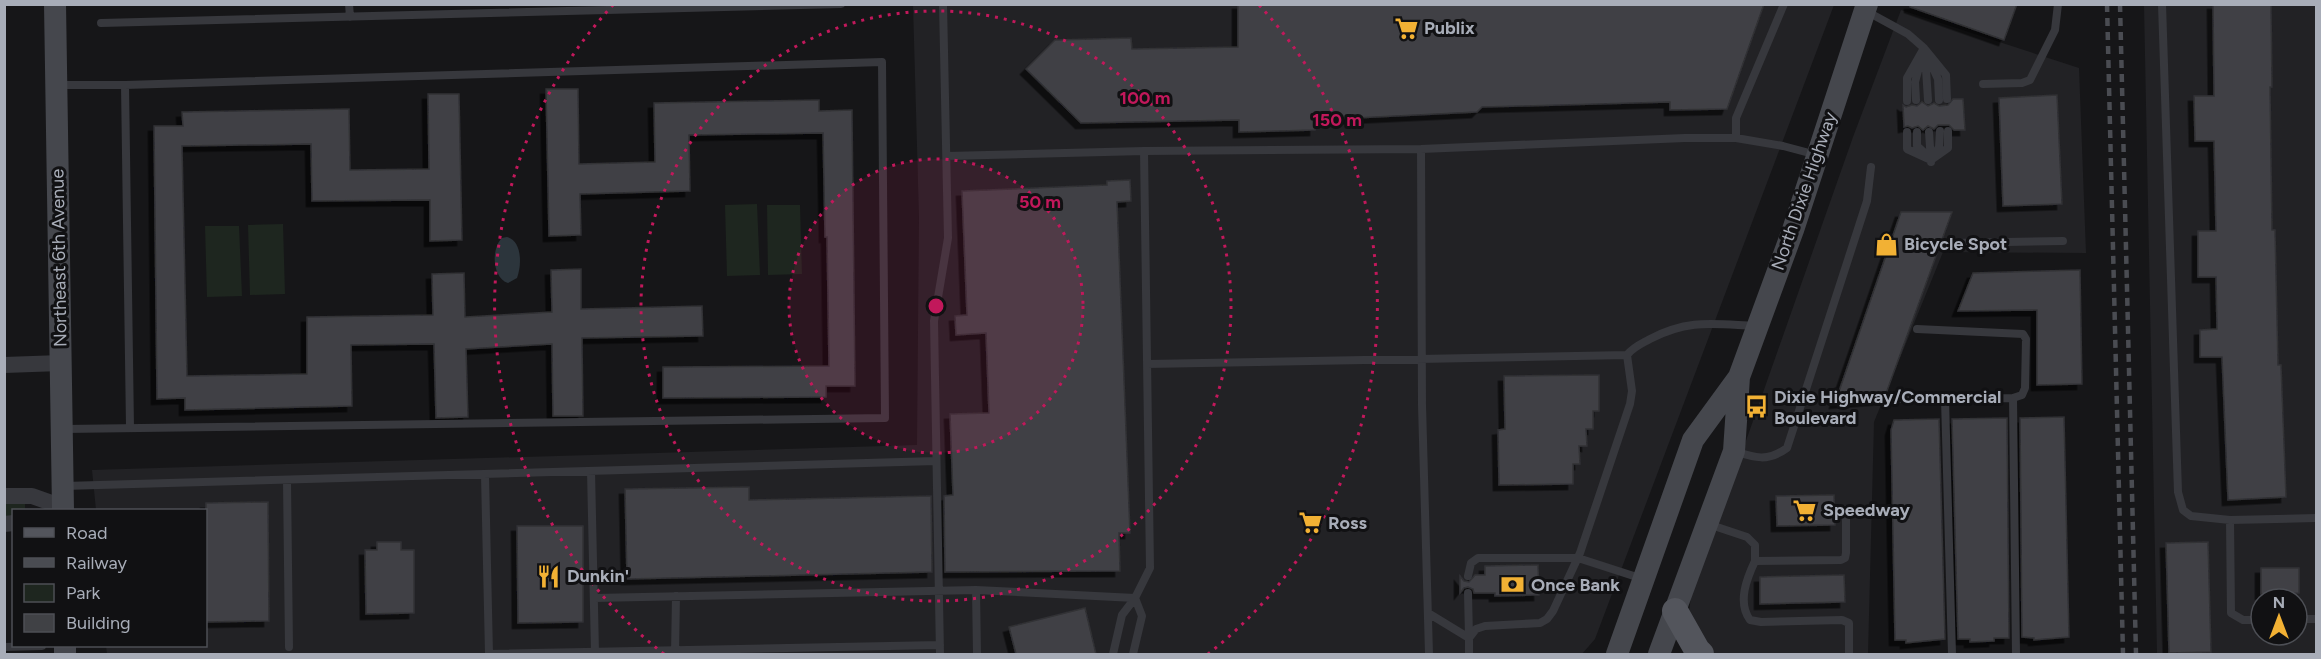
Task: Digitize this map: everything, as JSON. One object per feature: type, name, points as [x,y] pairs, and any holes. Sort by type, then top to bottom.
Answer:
[{"type":"main road","name":"Northeast 6th Avenue","points":[[55,4],[62,429],[61,503]]},
{"type":"main road","name":"North Dixie Highway","points":[[1659,654],[1734,451],[1739,377],[1792,230],[1866,8]]},
{"type":"main road","name":"North Dixie Highway","points":[[1617,654],[1693,440],[1739,377]]},
{"type":"main road","points":[[1675,611],[1696,650],[1701,654]]},
{"type":"street","points":[[4,365],[61,363]]},
{"type":"street","points":[[4,496],[32,496],[61,503]]},
{"type":"lane","points":[[349,4],[350,17]]},
{"type":"lane","points":[[101,23],[841,4]]},
{"type":"lane","points":[[485,475],[489,654],[940,650],[934,321],[948,238],[943,4]]},
{"type":"lane","points":[[1736,138],[1736,118],[1784,4]]},
{"type":"lane","points":[[1983,84],[2022,83],[2030,80],[2055,30],[2058,4]]},
{"type":"lane","points":[[2162,4],[2178,492],[2182,510],[2191,516],[2230,520],[2316,518]]},
{"type":"lane","points":[[1866,8],[1908,34],[1924,48],[1946,75],[1943,99]]},
{"type":"lane","points":[[1924,48],[1928,100]]},
{"type":"lane","points":[[1916,100],[1915,82],[1924,48]]},
{"type":"lane","points":[[1906,101],[1907,78],[1924,48]]},
{"type":"lane","points":[[56,85],[126,85],[882,62],[885,418],[62,429]]},
{"type":"lane","points":[[126,85],[130,427]]},
{"type":"lane","points":[[1931,163],[1944,131]]},
{"type":"lane","points":[[1907,132],[1907,149],[1931,163]]},
{"type":"lane","points":[[1917,132],[1917,146],[1931,163]]},
{"type":"lane","points":[[1929,132],[1931,163]]},
{"type":"lane","points":[[947,156],[1144,151],[1421,149],[1685,138],[1736,138],[1784,146],[1817,155]]},
{"type":"lane","points":[[1421,149],[1422,360],[1430,654]]},
{"type":"lane","points":[[1113,654],[1122,615],[1136,598],[1150,568],[1144,151]]},
{"type":"lane","points":[[1734,451],[1758,459],[1777,455],[1787,448],[1867,201],[1871,167]]},
{"type":"lane","points":[[1951,243],[2063,241]]},
{"type":"lane","points":[[1469,638],[1476,629],[1485,626],[1540,623],[1547,619],[1578,558],[1630,404],[1632,391],[1627,355],[1632,349],[1670,329],[1697,322],[1757,326]]},
{"type":"lane","points":[[1890,399],[2013,398],[2022,395],[2025,388],[2026,339],[2023,334],[1917,329]]},
{"type":"lane","points":[[1147,364],[1627,355]]},
{"type":"lane","points":[[2013,398],[2016,654]]},
{"type":"lane","points":[[1945,399],[1952,654]]},
{"type":"lane","points":[[61,503],[287,481],[936,461]]},
{"type":"lane","points":[[591,471],[595,652]]},
{"type":"lane","points":[[287,481],[289,647]]},
{"type":"lane","points":[[1755,561],[1820,561],[1845,558],[1846,509]]},
{"type":"lane","points":[[2230,520],[2231,613],[2243,620],[2249,620]]},
{"type":"lane","points":[[1707,524],[1747,537],[1755,545],[1755,561],[1744,587],[1745,614],[1750,620],[1761,622],[1842,620],[1848,623],[1850,630],[1850,654]]},
{"type":"lane","points":[[1468,576],[1471,563],[1478,558],[1578,558],[1643,579]]},
{"type":"lane","points":[[594,598],[976,590],[1136,598]]},
{"type":"lane","points":[[976,590],[976,654]]},
{"type":"lane","points":[[1468,593],[1469,654]]},
{"type":"lane","points":[[675,652],[676,596]]},
{"type":"lane","points":[[1133,654],[1142,616],[1136,598]]},
{"type":"lane","points":[[1428,613],[1469,638]]},
{"type":"shaded area","points":[[913,5],[1834,5],[1595,639],[1582,654],[107,654],[106,647],[207,647],[207,509],[96,509],[92,470],[917,445],[919,217]]},
{"type":"shaded area","points":[[2144,5],[2316,5],[2316,654],[2157,654]]},
{"type":"shaded area","points":[[1901,10],[2079,68],[2086,253],[1943,252],[1874,422],[1868,654],[1705,654],[1688,619],[1691,597],[1853,137]]},
{"type":"shaded area","points":[[507,237],[516,243],[520,254],[517,278],[508,283],[499,275],[495,262],[498,243],[502,238]]},
{"type":"green space","points":[[757,204],[760,275],[727,276],[725,205]]},
{"type":"green space","points":[[767,205],[800,205],[802,274],[768,275]]},
{"type":"green space","points":[[283,224],[285,294],[250,295],[248,225]]},
{"type":"green space","points":[[205,226],[239,226],[242,296],[207,297]]},
{"type":"green space","points":[[25,502],[25,509],[12,509],[12,518],[5,518],[4,503]]},
{"type":"building","points":[[1238,4],[1764,4],[1727,109],[1670,110],[1670,102],[1482,107],[1477,112],[1315,120],[1315,130],[1239,132],[1239,120],[1081,123],[1026,69],[1055,40],[1131,38],[1132,49],[1238,47]]},
{"type":"building","points":[[1910,4],[2017,4],[2004,40],[1910,7]]},
{"type":"building","points":[[2213,4],[2271,4],[2272,230],[2275,230],[2278,365],[2281,365],[2286,497],[2228,500],[2222,357],[2200,357],[2200,330],[2217,329],[2216,277],[2198,277],[2198,231],[2216,231],[2214,141],[2195,141],[2194,96],[2214,96]]},
{"type":"building","points":[[546,89],[578,89],[579,164],[655,162],[654,103],[819,100],[819,111],[852,110],[855,386],[826,386],[826,397],[663,398],[663,367],[829,366],[823,133],[689,135],[690,191],[580,194],[581,235],[549,236]]},
{"type":"building","points":[[428,94],[459,94],[462,240],[430,241],[430,200],[312,201],[311,144],[182,146],[187,376],[307,374],[307,317],[433,315],[432,274],[464,273],[465,317],[552,312],[551,270],[581,269],[581,309],[702,306],[703,336],[582,338],[583,416],[553,416],[552,344],[466,349],[468,417],[436,418],[434,344],[351,345],[352,406],[185,410],[185,398],[157,399],[154,126],[183,126],[182,112],[349,109],[350,170],[429,169]]},
{"type":"building","points":[[2057,95],[2062,204],[2003,206],[1999,98]]},
{"type":"building","points":[[1953,99],[1963,99],[1965,130],[1954,130],[1949,125],[1938,125],[1934,129],[1928,126],[1923,130],[1918,126],[1904,127],[1903,105],[1917,106],[1922,102],[1928,106],[1934,103],[1939,106],[1948,105]]},
{"type":"building","points":[[1130,180],[1131,201],[1117,202],[1130,533],[1119,533],[1120,571],[945,572],[944,496],[953,495],[950,414],[989,413],[986,333],[956,335],[955,316],[967,315],[962,191],[1107,185],[1107,181]]},
{"type":"building","points":[[1901,212],[1952,212],[1884,399],[1835,403]]},
{"type":"building","points":[[2080,270],[2082,384],[2037,385],[2037,310],[1958,311],[1973,273]]},
{"type":"building","points":[[1599,375],[1599,411],[1593,411],[1593,429],[1586,429],[1587,446],[1579,446],[1580,464],[1573,464],[1573,484],[1499,485],[1498,430],[1505,429],[1504,376]]},
{"type":"building","points":[[2064,417],[2069,637],[2034,640],[2034,638],[2022,637],[2020,418]]},
{"type":"building","points":[[2007,418],[2009,638],[1970,642],[1970,639],[1958,639],[1952,419]]},
{"type":"building","points":[[1939,419],[1945,639],[1906,643],[1906,640],[1895,640],[1891,430],[1894,420]]},
{"type":"building","points":[[749,487],[749,500],[931,496],[932,572],[627,579],[625,489]]},
{"type":"building","points":[[1834,495],[1835,525],[1777,526],[1776,496]]},
{"type":"building","points":[[268,502],[269,621],[207,622],[206,503]]},
{"type":"building","points":[[517,526],[583,526],[583,622],[518,623]]},
{"type":"building","points":[[377,542],[401,542],[401,550],[414,550],[414,613],[366,614],[365,550],[377,550]]},
{"type":"building","points":[[2208,542],[2211,652],[2169,653],[2166,543]]},
{"type":"building","points":[[1538,565],[1539,595],[1495,596],[1495,593],[1474,593],[1473,589],[1468,587],[1460,593],[1460,576],[1464,581],[1469,582],[1475,575],[1485,575],[1485,566]]},
{"type":"building","points":[[2261,568],[2299,568],[2299,587],[2261,587]]},
{"type":"building","points":[[1844,575],[1845,602],[1760,604],[1760,577]]},
{"type":"building","points":[[1085,608],[1096,654],[1016,654],[1009,627]]},
{"type":"railway","points":[[2107,4],[2123,654]]},
{"type":"railway","points":[[2120,4],[2136,654]]},
{"type":"place","name":"Publix","points":[[1406,28]]},
{"type":"place","name":"Bicycle Spot","points":[[1886,244]]},
{"type":"place","name":"Dixie Highway/Commercial Boulevard","points":[[1756,407]]},
{"type":"place","name":"Speedway","points":[[1805,510]]},
{"type":"place","name":"Ross","points":[[1310,523]]},
{"type":"place","name":"Dunkin'","points":[[549,576]]},
{"type":"place","name":"Once Bank","points":[[1513,585]]}]
